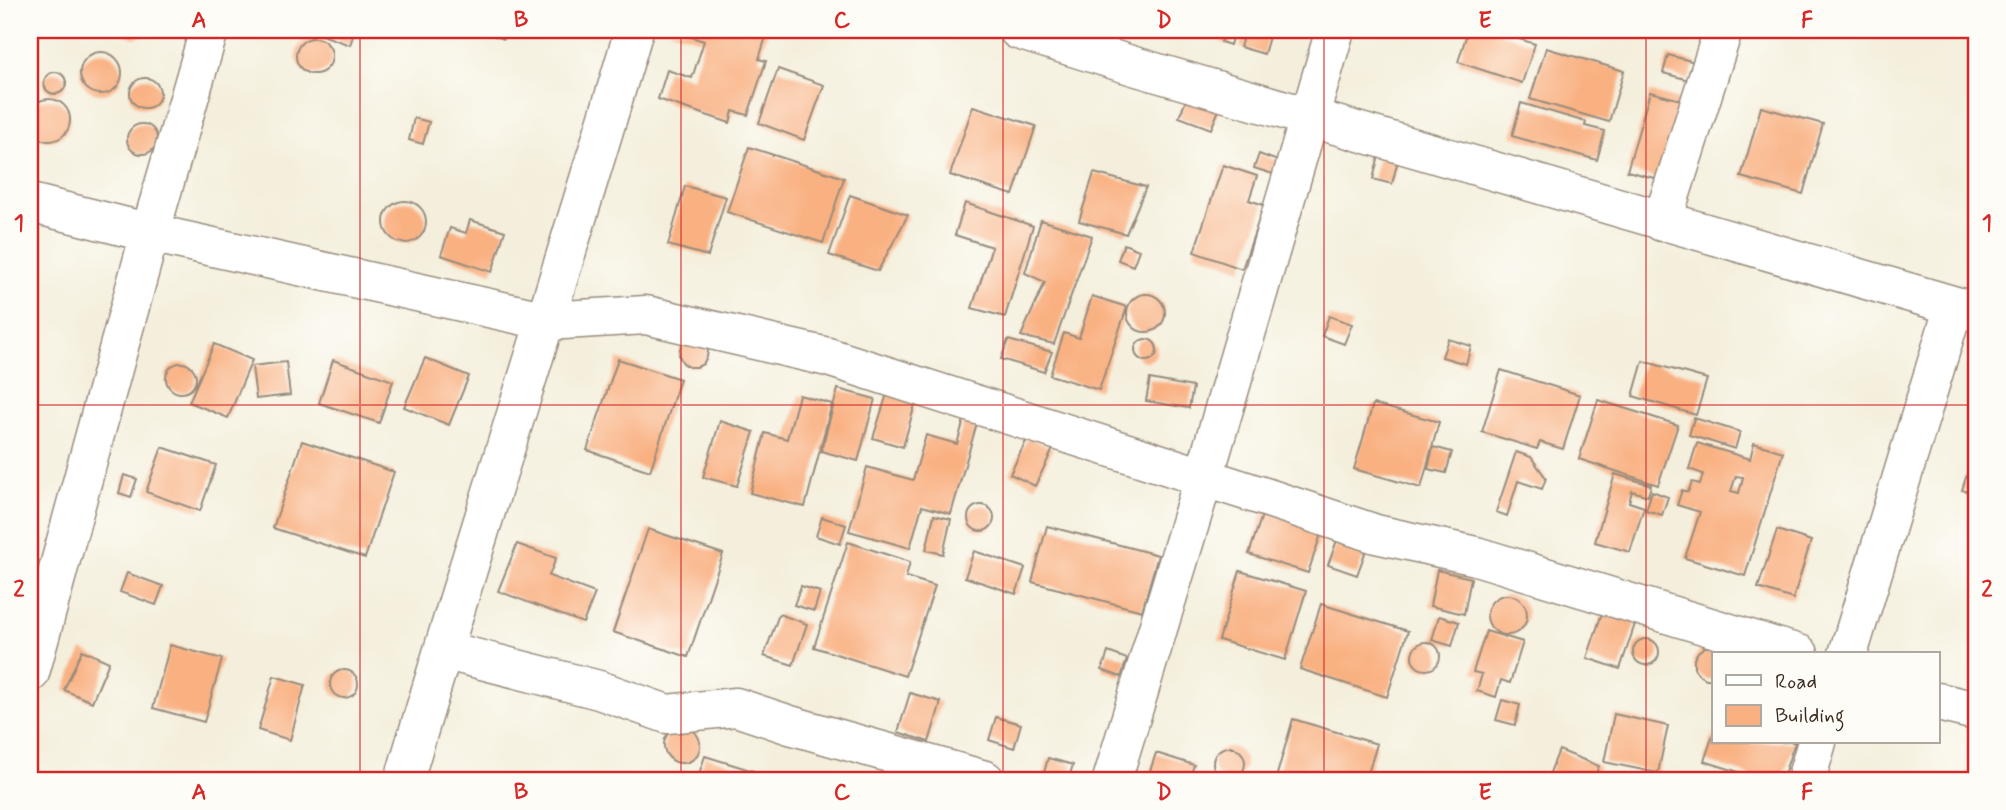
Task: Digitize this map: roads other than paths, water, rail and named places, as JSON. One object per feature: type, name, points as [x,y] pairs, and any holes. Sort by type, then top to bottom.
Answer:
[{"type":"street","points":[[30,673],[150,233],[209,30]]},
{"type":"street","points":[[404,780],[547,321],[634,30]]},
{"type":"street","points":[[1018,30],[1662,222],[1965,309],[1850,652]]},
{"type":"street","points":[[1112,780],[1335,30]]},
{"type":"street","points":[[1662,222],[1723,30]]},
{"type":"street","points":[[30,203],[150,233],[547,321],[646,316],[828,357],[1376,534],[1476,556],[1792,652]]},
{"type":"street","points":[[443,650],[599,690],[667,713],[737,706],[790,725],[965,778]]},
{"type":"street","points":[[1940,702],[1976,711]]},
{"type":"street","points":[[1807,780],[1816,744]]}]
